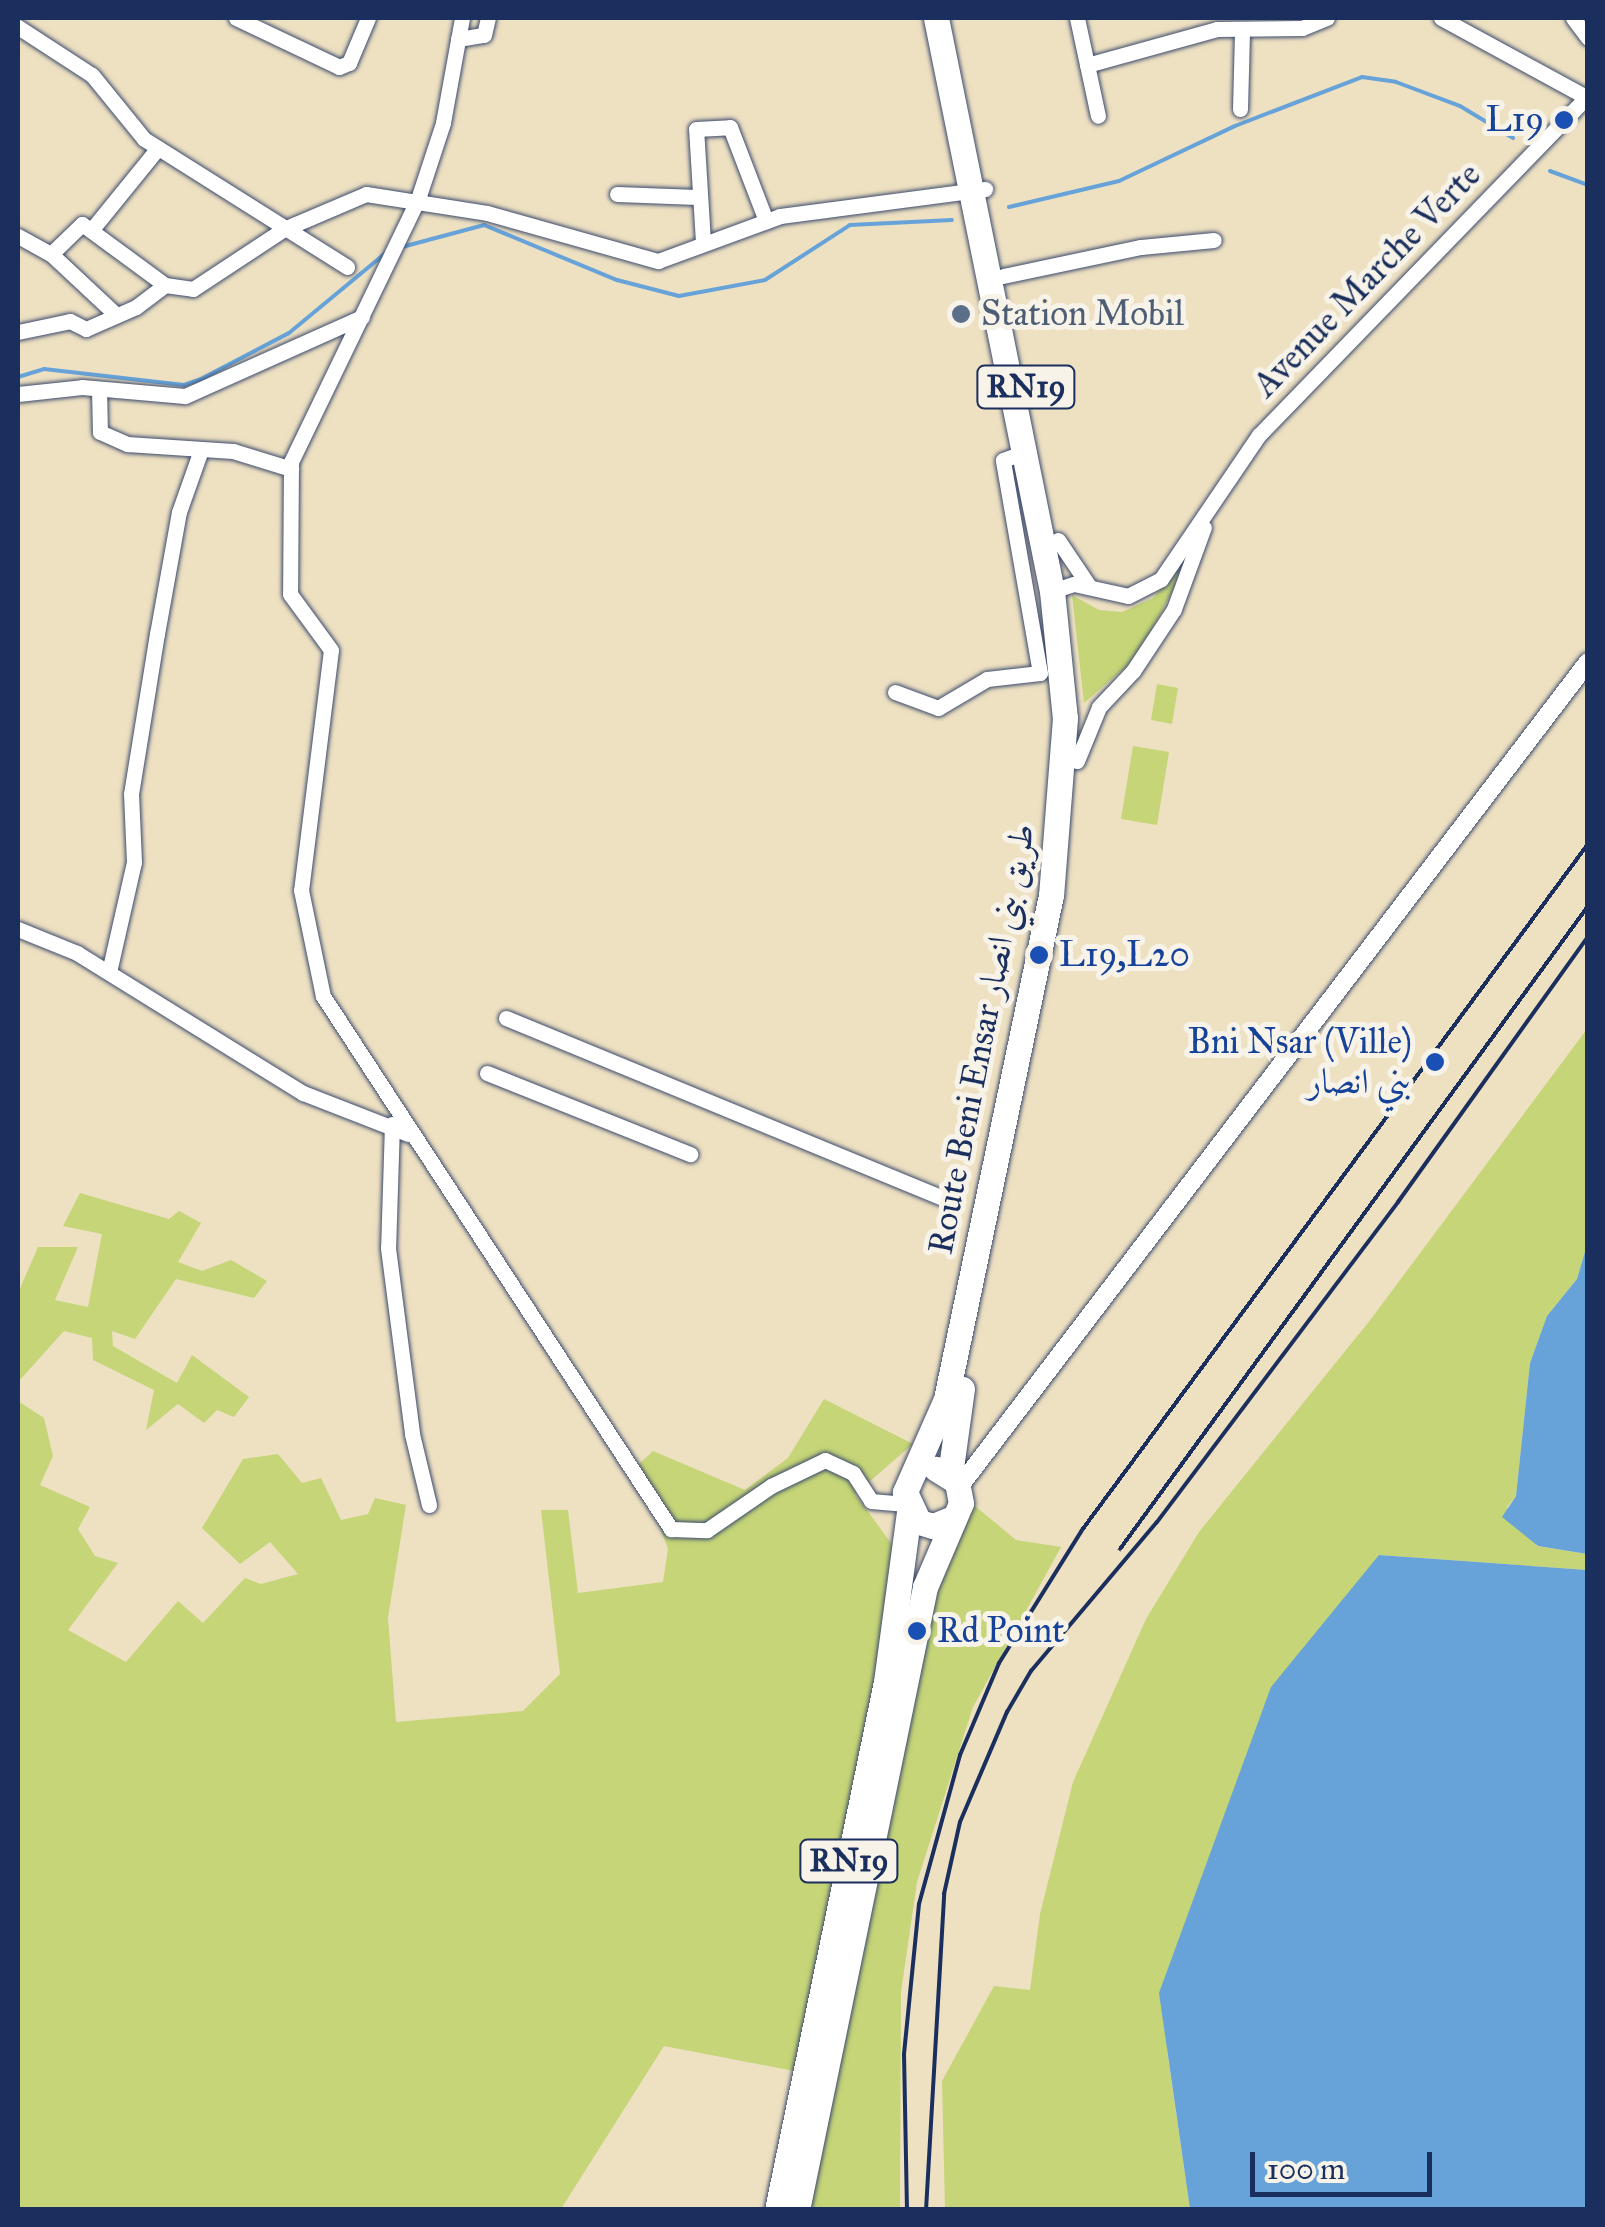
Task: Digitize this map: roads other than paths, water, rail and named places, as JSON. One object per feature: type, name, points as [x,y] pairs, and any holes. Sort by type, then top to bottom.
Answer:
[{"type":"highway","name":"Route Beni Ensar طريق بني انصار","points":[[914,1477],[946,1399],[1052,895],[1081,712],[1044,622],[1058,589],[1058,540],[1003,276],[977,190],[936,18]]},
{"type":"highway","name":"Route Beni Ensar طريق بني انصار","points":[[950,18],[1022,453],[1058,589],[1081,712],[1066,880],[960,1398],[955,1480]]},
{"type":"highway","points":[[914,1477],[928,1470],[955,1480]]},
{"type":"highway","name":"RN19","points":[[778,2210],[888,1667],[914,1477]]},
{"type":"highway","name":"RN19","points":[[798,2210],[925,1588],[961,1504],[955,1480]]},
{"type":"highway","points":[[908,1508],[933,1526],[953,1518]]},
{"type":"street","points":[[236,18],[339,66],[349,63],[368,18]]},
{"type":"street","points":[[428,1506],[412,1434],[388,1248],[393,1122],[323,996],[300,890],[331,650],[290,594],[291,470],[418,199],[443,123],[462,18]]},
{"type":"street","points":[[458,39],[484,35],[488,18]]},
{"type":"street","points":[[1077,18],[1098,116]]},
{"type":"street","points":[[1087,65],[1217,29],[1242,32],[1302,28],[1327,18]]},
{"type":"street","points":[[1574,18],[1588,38]]},
{"type":"street","points":[[1448,19],[1587,97]]},
{"type":"street","points":[[18,26],[92,75],[158,148],[347,267]]},
{"type":"street","points":[[1240,108],[1242,32]]},
{"type":"street","name":"Avenue Marche Verte","points":[[1206,518],[1232,468],[1270,423],[1587,97]]},
{"type":"street","points":[[704,242],[697,197],[696,130],[730,127],[766,221]]},
{"type":"street","points":[[93,228],[158,148]]},
{"type":"street","points":[[51,254],[82,224],[93,228],[165,285],[193,289],[284,229],[366,194],[418,199],[658,261],[766,221],[977,190]]},
{"type":"street","points":[[617,194],[697,197]]},
{"type":"street","points":[[18,236],[51,254],[114,312]]},
{"type":"street","points":[[1003,276],[1141,247],[1214,240]]},
{"type":"street","points":[[18,332],[70,321],[86,329],[114,312],[136,307],[165,285]]},
{"type":"street","points":[[18,394],[99,389],[186,396],[362,317]]},
{"type":"street","points":[[99,389],[100,432],[156,451],[233,451],[291,470]]},
{"type":"street","points":[[109,972],[134,862],[130,794],[156,634],[179,512],[201,450]]},
{"type":"street","points":[[895,692],[938,708],[987,679],[1036,677],[1044,622],[1004,460],[1022,453]]},
{"type":"street","points":[[1058,589],[1092,588],[1128,596],[1151,587],[1206,518]]},
{"type":"street","points":[[1081,712],[1133,671],[1174,609],[1206,518]]},
{"type":"street","points":[[1058,540],[1092,588]]},
{"type":"street","points":[[955,1480],[987,1444],[1588,662]]},
{"type":"street","points":[[18,929],[109,972],[303,1094],[393,1122],[408,1134],[671,1528],[707,1530],[771,1486],[825,1460],[848,1468],[871,1501],[908,1508]]},
{"type":"street","points":[[506,1018],[951,1201]]},
{"type":"street","points":[[487,1072],[690,1154]]},
{"type":"water","points":[[1587,1245],[1587,1554],[1538,1546],[1502,1517],[1516,1496],[1530,1363],[1547,1316],[1577,1279]]},
{"type":"water","points":[[1379,1555],[1587,1570],[1587,2209],[1190,2209],[1159,1993],[1271,1687]]},
{"type":"waterway","points":[[1009,207],[1119,181],[1235,126],[1362,77],[1396,82],[1460,106],[1513,138]]},
{"type":"waterway","points":[[1550,171],[1588,185]]},
{"type":"waterway","points":[[402,247],[484,225],[617,280],[679,296],[765,280],[850,225],[952,220]]},
{"type":"waterway","points":[[18,377],[44,369],[184,385],[289,333],[388,251]]},
{"type":"railway","points":[[907,2210],[904,2054],[919,1904],[960,1755],[999,1663],[1082,1530],[1588,844]]},
{"type":"railway","points":[[1120,1549],[1588,906]]},
{"type":"railway","points":[[926,2210],[944,1894],[960,1822],[1007,1712],[1031,1671],[1157,1522],[1398,1202],[1588,937]]},
{"type":"place","name":"L19","points":[[1564,120]]},
{"type":"place","name":"Station Mobil","points":[[961,314]]},
{"type":"place","name":"L19,L20","points":[[1039,955]]},
{"type":"place","name":"Bni Nsar (Ville) بني انصار","points":[[1435,1062]]},
{"type":"place","name":"Rd Point","points":[[917,1631]]}]
